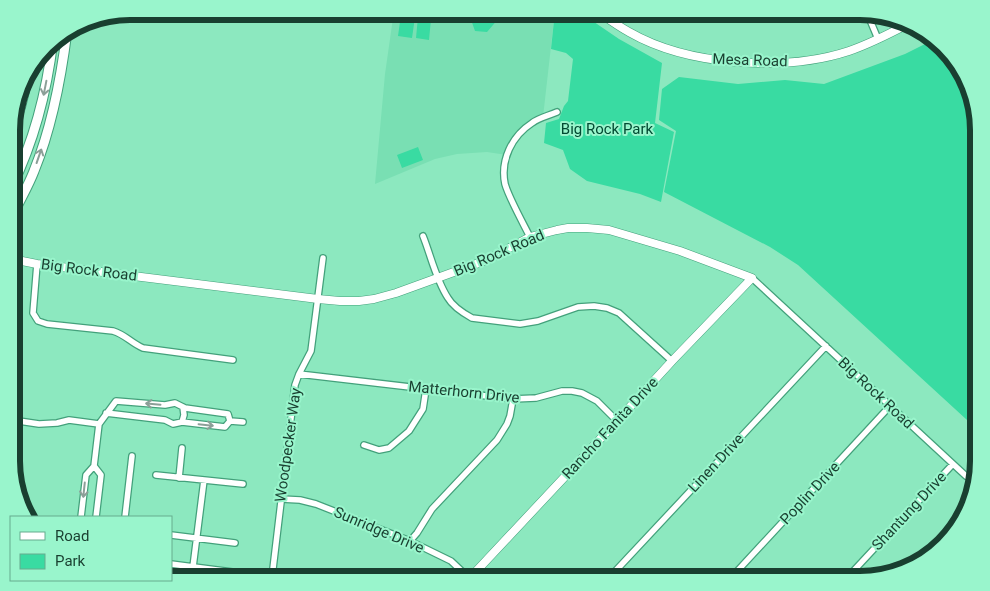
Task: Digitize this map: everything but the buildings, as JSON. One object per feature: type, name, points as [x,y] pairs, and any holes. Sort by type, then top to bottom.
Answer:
[{"type":"main road","points":[[20,200],[34,171],[54,106],[66,41]]},
{"type":"main road","points":[[20,170],[43,99],[51,54]]},
{"type":"street","name":"Mesa Road","points":[[615,20],[630,32],[666,48],[695,56],[734,62],[774,63],[815,59],[848,51],[901,28]]},
{"type":"street","points":[[870,21],[878,39]]},
{"type":"street","points":[[530,237],[507,190],[504,176],[505,162],[509,148],[517,136],[530,123],[557,112]]},
{"type":"street","name":"Big Rock Road","points":[[20,261],[318,299],[340,301],[366,300],[396,293],[487,260],[530,237],[568,228],[609,230],[680,251],[752,278],[966,476]]},
{"type":"street","points":[[423,236],[448,298],[461,311],[472,318],[520,324],[538,321],[578,307],[594,306],[613,310],[619,313],[672,361]]},
{"type":"street","name":"Woodpecker Way","points":[[273,571],[295,385],[312,351],[323,258]]},
{"type":"street","points":[[37,264],[33,313],[38,321],[47,324],[113,331],[123,334],[135,345],[143,348],[232,360]]},
{"type":"street","name":"Rancho Fanita Drive","points":[[476,571],[752,278]]},
{"type":"street","name":"Linen Drive","points":[[615,571],[826,346]]},
{"type":"street","name":"Matterhorn Drive","points":[[300,374],[512,399],[536,398],[562,391],[572,391],[582,393],[597,401],[617,421]]},
{"type":"street","points":[[364,445],[379,450],[389,448],[409,432],[423,409],[426,389]]},
{"type":"street","points":[[410,541],[432,509],[497,440],[510,416],[512,399]]},
{"type":"street","points":[[81,516],[86,475],[94,466],[99,424],[116,401],[165,405],[175,403],[183,407],[228,414],[230,421]]},
{"type":"street","name":"Poplin Drive","points":[[737,571],[890,406]]},
{"type":"street","points":[[182,422],[184,415],[183,407]]},
{"type":"street","points":[[108,411],[165,420],[173,424],[182,422],[225,427],[230,421]]},
{"type":"street","points":[[20,421],[39,424],[69,420],[99,424]]},
{"type":"street","points":[[230,421],[243,422]]},
{"type":"street","points":[[179,478],[182,448]]},
{"type":"street","points":[[125,516],[132,456]]},
{"type":"street","name":"Shantung Drive","points":[[853,571],[953,464]]},
{"type":"street","points":[[94,466],[101,475],[96,516]]},
{"type":"street","points":[[156,475],[243,484]]},
{"type":"street","points":[[172,564],[193,567],[204,480]]},
{"type":"street","name":"Sunridge Drive","points":[[281,499],[300,500],[316,504],[410,541],[451,561],[461,571]]},
{"type":"street","points":[[172,535],[235,543]]},
{"type":"street","name":"Woodpecker Way","points":[[193,567],[225,571]]},
{"type":"shaded area","points":[[393,20],[554,20],[543,117],[530,123],[507,155],[487,152],[457,154],[435,159],[375,184],[385,74]]},
{"type":"green space","points":[[400,20],[415,20],[412,38],[398,36]]},
{"type":"green space","points":[[418,20],[431,20],[429,40],[416,38]]},
{"type":"green space","points":[[471,20],[497,20],[487,32],[475,31]]},
{"type":"green space","name":"Big Rock Park","points":[[554,20],[591,20],[619,39],[662,63],[655,123],[674,132],[661,202],[640,194],[587,181],[570,169],[563,150],[544,143],[546,123],[559,119],[568,101],[573,59],[566,53],[551,49]]},
{"type":"green space","points":[[927,43],[938,52],[959,81],[968,109],[970,123],[970,423],[798,265],[770,247],[664,192],[676,131],[659,120],[662,89],[679,77],[738,84],[785,80],[824,84],[905,54]]},
{"type":"green space","points":[[418,147],[423,160],[402,168],[397,155]]}]
